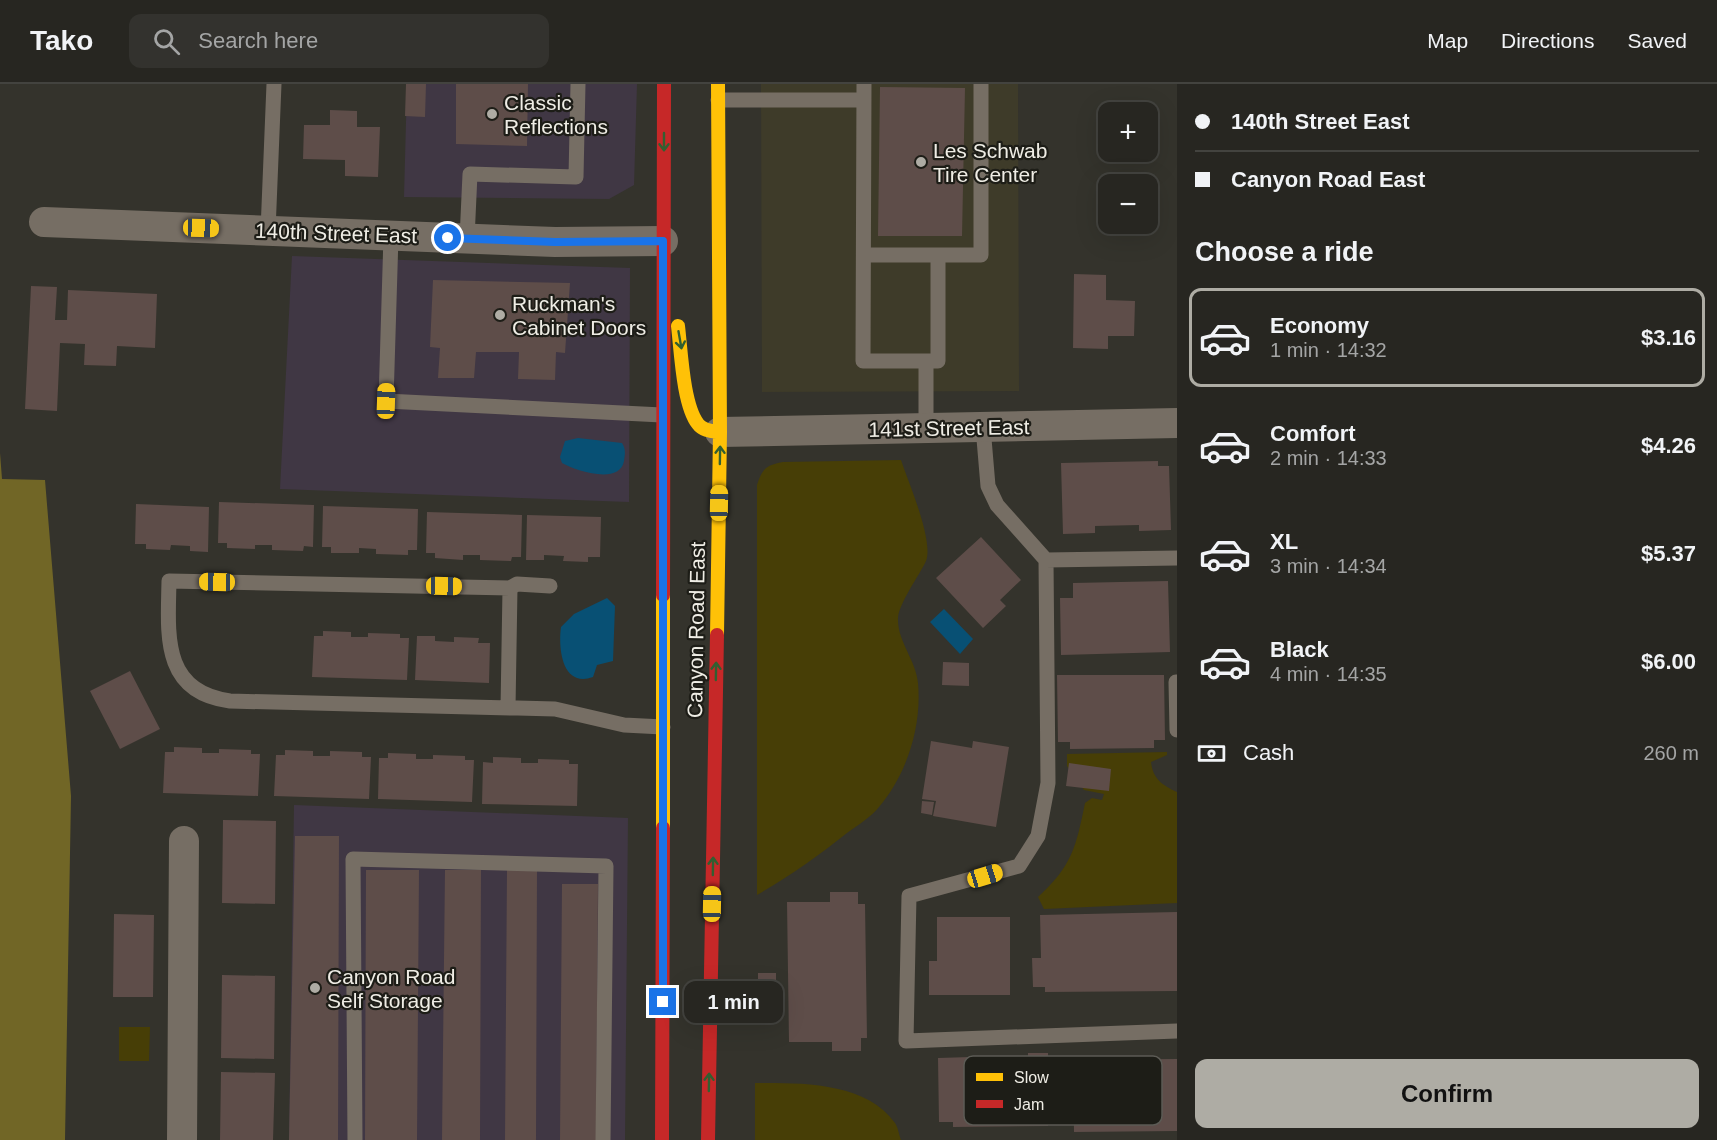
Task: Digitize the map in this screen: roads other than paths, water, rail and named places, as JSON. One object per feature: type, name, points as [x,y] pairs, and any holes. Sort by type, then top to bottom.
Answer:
[{"type":"main road","name":"Canyon Road East","points":[[662,1140],[664,84]]},
{"type":"main road","name":"Canyon Road East","points":[[708,1140],[720,432],[718,84]]},
{"type":"main road","points":[[663,241],[692,409],[697,423],[707,431],[720,432]]},
{"type":"street","name":"140th Street East","points":[[44,222],[555,242],[663,241]]},
{"type":"street","name":"141st Street East","points":[[720,432],[1177,423]]},
{"type":"street","points":[[182,1140],[184,841]]},
{"type":"lane","points":[[267,231],[274,84]]},
{"type":"lane","points":[[467,238],[470,174],[576,177],[578,84]]},
{"type":"lane","points":[[864,84],[863,361],[938,361],[938,255]]},
{"type":"lane","points":[[864,255],[981,255],[981,84]]},
{"type":"lane","points":[[718,100],[864,100]]},
{"type":"lane","points":[[392,236],[386,401],[662,415]]},
{"type":"lane","points":[[926,361],[926,428]]},
{"type":"lane","points":[[983,427],[988,486],[997,505],[1046,561],[1048,783],[1038,836],[1019,866],[909,896],[906,1041],[1177,1031]]},
{"type":"lane","points":[[1046,561],[1177,558]]},
{"type":"lane","points":[[550,586],[518,584],[510,588],[169,581],[168,638],[171,653],[185,680],[211,698],[555,709],[624,725],[663,727]]},
{"type":"lane","points":[[508,708],[510,588]]},
{"type":"lane","points":[[1176,682],[1177,730]]},
{"type":"lane","points":[[355,1140],[353,859],[606,866],[603,1140]]},
{"type":"water","points":[[578,438],[622,443],[625,454],[621,468],[615,473],[597,474],[562,463],[560,457],[565,441]]},
{"type":"water","points":[[607,598],[615,606],[613,661],[597,665],[593,677],[583,679],[574,677],[564,664],[560,645],[561,627],[574,614]]},
{"type":"water","points":[[944,609],[973,639],[960,654],[930,622]]},
{"type":"place","name":"Classic Reflections","points":[[492,114]]},
{"type":"place","name":"Les Schwab Tire Center","points":[[921,162]]},
{"type":"place","name":"Ruckman's Cabinet Doors","points":[[500,315]]},
{"type":"place","name":"Canyon Road Self Storage","points":[[315,988]]}]
